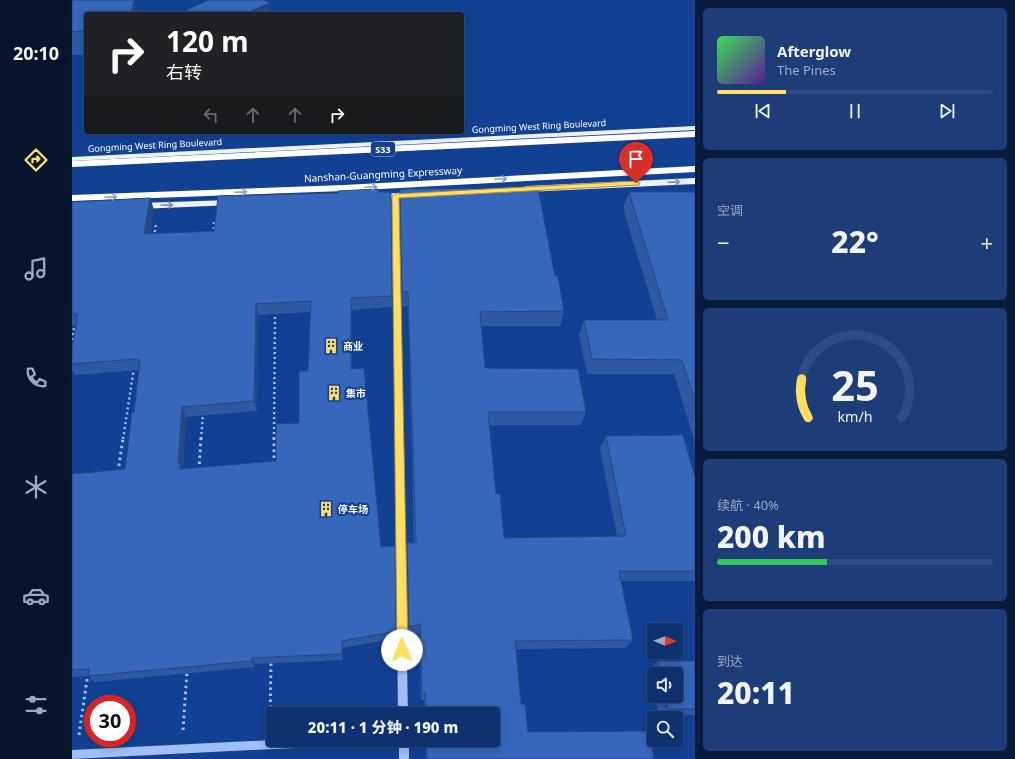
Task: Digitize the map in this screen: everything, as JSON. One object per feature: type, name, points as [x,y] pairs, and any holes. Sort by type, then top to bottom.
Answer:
[{"type":"highway","name":"S33","points":[[72,164],[695,134]]},
{"type":"highway","name":"Nanshan-Guangming Expressway","points":[[72,198],[344,188],[695,169]]},
{"type":"main road","name":"Gongming West Ring Boulevard","points":[[72,159],[695,128]]},
{"type":"main road","points":[[520,189],[695,181]]},
{"type":"main road","points":[[372,197],[426,194]]},
{"type":"main road","points":[[128,207],[238,202]]},
{"type":"street","points":[[395,196],[403,707]]},
{"type":"street","points":[[74,755],[93,756],[182,748],[266,744]]},
{"type":"street","points":[[404,747],[404,759]]},
{"type":"path","points":[[214,235],[216,203]]},
{"type":"path","points":[[153,245],[158,206]]},
{"type":"path","points":[[274,464],[276,305]]},
{"type":"path","points":[[72,340],[77,317]]},
{"type":"path","points":[[117,480],[135,362]]},
{"type":"path","points":[[199,472],[203,409]]},
{"type":"path","points":[[270,707],[271,656]]},
{"type":"path","points":[[74,755],[89,668]]},
{"type":"path","points":[[182,748],[187,670]]},
{"type":"building","points":[[72,0],[134,0],[131,12],[84,12],[84,31],[72,32]]},
{"type":"building","points":[[209,0],[264,0],[269,3],[249,12],[190,12],[186,10]]},
{"type":"building","points":[[538,188],[555,276],[558,276],[564,311],[480,312],[485,368],[578,369],[586,412],[488,412],[496,494],[500,494],[504,538],[626,536],[606,436],[683,435],[695,477],[695,571],[619,571],[633,640],[515,641],[521,704],[525,704],[528,732],[647,731],[647,747],[652,747],[654,759],[427,759],[427,747],[500,747],[500,707],[426,707],[425,693],[422,693],[420,624],[409,627],[407,543],[416,543],[408,292],[402,292],[400,189]]},
{"type":"building","points":[[378,189],[379,192],[391,192],[392,296],[351,298],[351,369],[364,368],[381,547],[395,546],[396,631],[342,641],[342,654],[252,658],[252,661],[88,676],[89,669],[72,670],[72,474],[125,469],[140,360],[136,359],[72,364],[72,347],[78,314],[74,315],[74,313],[72,313],[72,202],[150,198],[144,234],[214,231],[218,196],[338,193],[338,191]],"holes":[[[311,301],[308,371],[299,371],[299,423],[276,424],[276,461],[180,469],[180,463],[178,463],[182,407],[254,401],[256,304]]]},
{"type":"building","points":[[629,192],[695,192],[695,401],[682,360],[592,359],[584,320],[668,320]]},
{"type":"building","points":[[658,661],[695,661],[695,709],[668,709],[667,703],[683,703],[683,667],[659,667]]},
{"type":"place","name":"商业","points":[[331,346]]},
{"type":"place","name":"集市","points":[[334,393]]},
{"type":"place","name":"停车场","points":[[326,509]]},
{"type":"route","points":[[402,650],[395,196],[636,183]]}]
